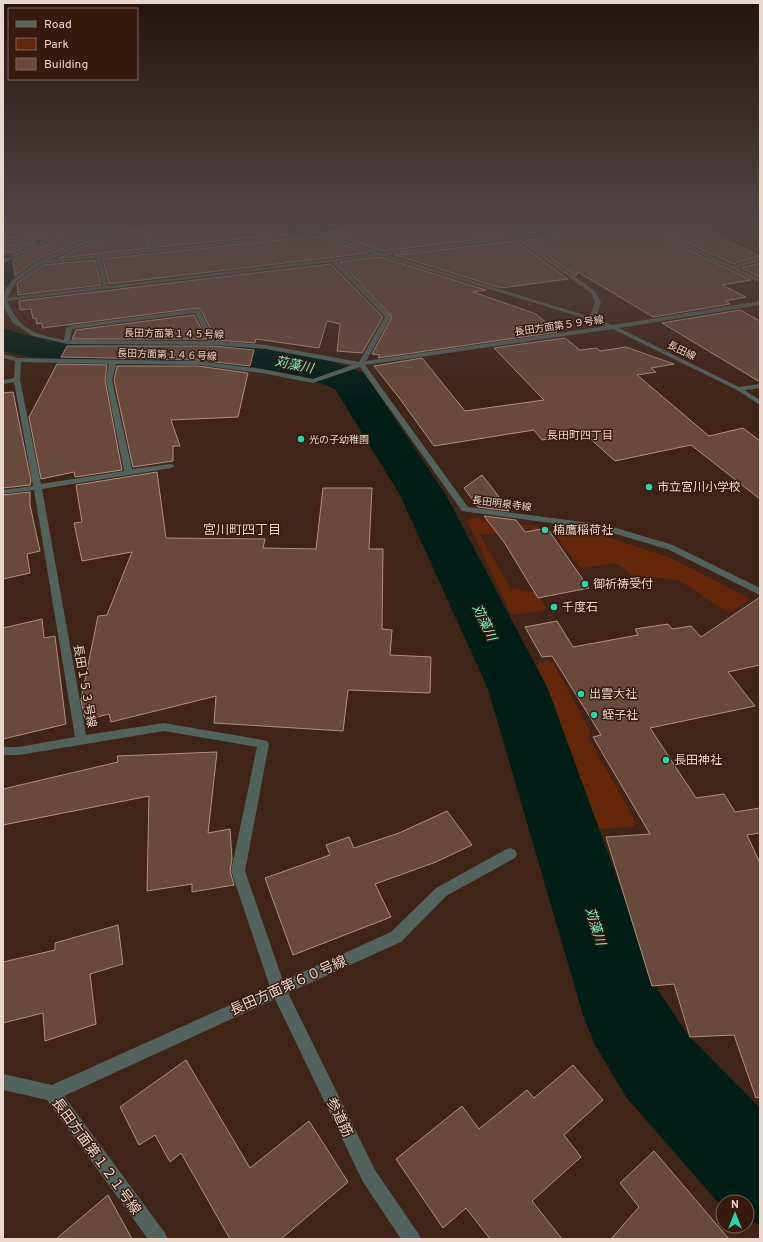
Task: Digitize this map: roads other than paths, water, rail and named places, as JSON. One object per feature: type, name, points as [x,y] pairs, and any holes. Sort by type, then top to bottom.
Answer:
[{"type":"street","points":[[3,300],[13,282]]},
{"type":"street","points":[[105,282],[106,287]]},
{"type":"street","points":[[3,300],[148,282]]},
{"type":"street","points":[[354,282],[388,317],[361,364]]},
{"type":"street","name":"長田線","points":[[471,282],[592,319],[613,327],[740,389],[760,403]]},
{"type":"street","points":[[579,282],[593,292],[598,303],[592,319]]},
{"type":"street","name":"長田方面第１４５号線","points":[[3,300],[17,324],[34,334],[68,342],[213,343],[266,347],[361,364]]},
{"type":"street","name":"長田方面第５９号線","points":[[361,364],[613,327],[760,303]]},
{"type":"street","points":[[68,342],[69,328],[197,311],[213,343]]},
{"type":"street","points":[[3,356],[18,360]]},
{"type":"street","name":"長田方面第１４６号線","points":[[18,360],[198,363],[262,371],[313,381],[361,364]]},
{"type":"street","name":"長田１５３号線","points":[[18,360],[17,380],[38,488],[81,740],[164,727],[263,744],[238,871],[278,990]]},
{"type":"street","points":[[113,362],[109,380],[128,471]]},
{"type":"street","name":"長田明泉寺線","points":[[361,364],[465,509],[603,527],[670,547],[760,592]]},
{"type":"street","points":[[3,382],[17,380]]},
{"type":"street","points":[[740,389],[760,386]]},
{"type":"street","points":[[3,492],[38,488],[128,471],[171,466]]},
{"type":"street","points":[[3,751],[19,751],[81,740]]},
{"type":"street","name":"長田方面第６０号線","points":[[52,1093],[396,937],[441,892],[510,854]]},
{"type":"street","name":"参道筋","points":[[278,990],[369,1176],[412,1239]]},
{"type":"street","name":"長田方面第１２１号線","points":[[3,1082],[52,1093],[159,1239]]},
{"type":"waterway","name":"苅藻川","points":[[3,339],[12,343],[56,352],[252,356],[310,366],[350,381],[423,495],[518,689],[625,1015],[657,1066],[760,1177]]},
{"type":"place","name":"光の子幼稚園","points":[[301,439]]},
{"type":"place","name":"市立宮川小学校","points":[[649,487]]},
{"type":"place","name":"楠鷹稲荷社","points":[[545,530]]},
{"type":"place","name":"御祈祷受付","points":[[585,584]]},
{"type":"place","name":"千度石","points":[[554,607]]},
{"type":"place","name":"出雲大社","points":[[581,694]]},
{"type":"place","name":"蛭子社","points":[[594,715]]},
{"type":"place","name":"長田神社","points":[[666,760]]},
{"type":"district","name":"長田町四丁目","points":[[580,435]]},
{"type":"district","name":"宮川町四丁目","points":[[242,529]]}]
